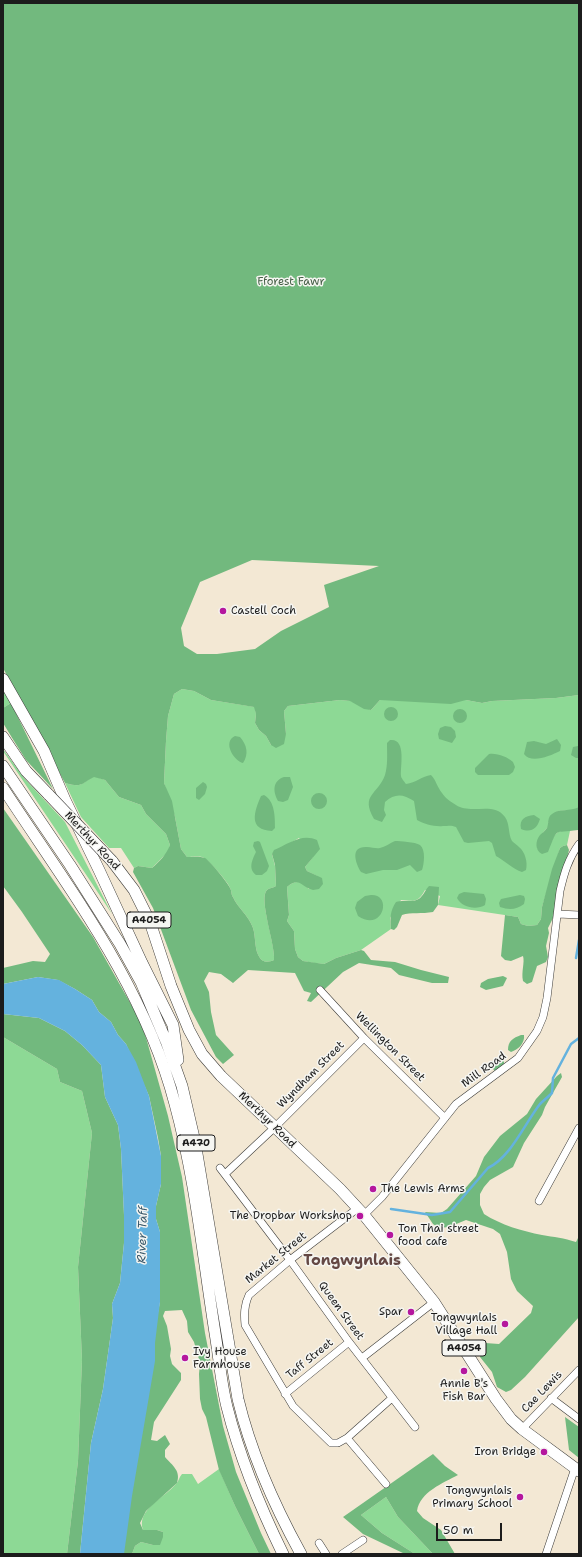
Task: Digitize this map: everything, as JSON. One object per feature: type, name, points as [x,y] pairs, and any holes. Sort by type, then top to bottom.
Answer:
[{"type":"main road","points":[[3,679],[44,751],[65,800],[173,1025],[182,1086]]},
{"type":"main road","name":"Merthyr Road","points":[[3,737],[26,771],[112,861],[134,890],[150,922],[171,986],[189,1030],[202,1054],[221,1076],[361,1211],[434,1302],[496,1399],[511,1419],[577,1470]]},
{"type":"main road","name":"A470","points":[[3,766],[70,865],[120,944],[137,976],[166,1041],[182,1086],[189,1112],[204,1188],[238,1399],[244,1423],[273,1499],[284,1524],[301,1554]]},
{"type":"main road","name":"A470","points":[[3,788],[92,920],[127,982],[154,1039],[175,1103],[185,1146],[227,1405],[253,1486],[283,1554]]},
{"type":"main road","points":[[3,793],[13,803]]},
{"type":"street","name":"Mill Road","points":[[361,1211],[382,1197],[456,1104],[518,1058],[537,1031],[543,1017],[547,998],[560,891],[565,870],[572,854],[579,844]]},
{"type":"street","points":[[558,914],[579,915]]},
{"type":"street","name":"Wellington Street","points":[[320,990],[364,1038],[445,1118]]},
{"type":"street","name":"Wyndham Street","points":[[225,1174],[274,1128],[364,1038]]},
{"type":"street","points":[[539,1201],[579,1128]]},
{"type":"street","name":"Queen Street","points":[[220,1168],[290,1260],[349,1342],[415,1427]]},
{"type":"street","name":"Market Street","points":[[347,1438],[338,1444],[331,1443],[293,1406],[245,1325],[244,1313],[249,1294],[290,1260],[361,1211]]},
{"type":"street","points":[[362,1358],[434,1302]]},
{"type":"street","name":"Taff Street","points":[[286,1394],[349,1342]]},
{"type":"street","name":"Cae Lewis","points":[[522,1429],[579,1370]]},
{"type":"street","points":[[386,1484],[347,1438],[392,1398]]},
{"type":"street","points":[[551,1398],[579,1419]]},
{"type":"street","points":[[546,1554],[577,1470]]},
{"type":"street","points":[[342,1554],[363,1540]]},
{"type":"street","points":[[319,1544],[326,1554]]},
{"type":"green space","name":"Fforest Fawr","points":[[3,3],[579,3],[579,695],[482,703],[466,700],[451,704],[380,700],[371,710],[364,709],[350,701],[340,700],[288,706],[284,711],[286,734],[284,744],[276,748],[271,745],[266,736],[259,730],[255,723],[256,714],[254,707],[211,700],[194,691],[182,689],[174,694],[168,716],[164,783],[172,801],[181,849],[187,857],[205,858],[226,882],[231,889],[235,901],[253,928],[258,955],[261,960],[266,962],[274,960],[265,902],[267,890],[276,886],[275,865],[272,854],[274,850],[295,840],[311,838],[317,840],[320,849],[305,867],[307,871],[322,878],[323,884],[319,889],[313,890],[298,882],[295,882],[287,887],[289,915],[287,921],[294,931],[295,949],[298,957],[303,961],[324,964],[336,958],[361,950],[364,951],[371,960],[395,962],[449,977],[448,983],[432,983],[399,975],[391,968],[359,963],[343,972],[311,1002],[307,1001],[311,993],[304,991],[295,973],[248,970],[233,983],[221,974],[209,972],[204,981],[209,992],[211,1012],[216,1035],[234,1055],[223,1064],[216,1057],[191,1010],[153,908],[133,872],[134,868],[138,866],[152,868],[162,858],[170,845],[166,834],[146,814],[141,805],[119,797],[105,780],[94,777],[78,785],[65,783],[3,668]],"holes":[[[252,560],[379,566],[324,585],[329,607],[281,631],[255,649],[217,654],[197,654],[184,646],[181,628],[200,582]]]},
{"type":"green space","points":[[3,688],[11,703],[3,708]]},
{"type":"green space","points":[[182,689],[194,691],[211,700],[255,707],[255,723],[259,730],[266,736],[271,745],[286,734],[284,711],[288,706],[340,700],[351,701],[371,710],[380,700],[466,700],[482,703],[579,695],[579,807],[575,810],[558,811],[548,823],[548,827],[539,839],[537,849],[552,841],[557,833],[570,831],[567,845],[560,848],[542,907],[541,919],[537,925],[528,926],[521,924],[518,917],[438,905],[440,896],[425,890],[418,899],[409,901],[401,900],[390,918],[391,929],[361,950],[336,958],[324,964],[303,961],[298,957],[295,949],[294,931],[287,921],[289,915],[287,887],[298,882],[309,889],[317,876],[307,871],[305,867],[313,857],[299,838],[272,854],[275,866],[276,886],[267,890],[265,902],[274,960],[268,962],[263,961],[258,955],[253,928],[235,901],[231,889],[226,881],[205,859],[202,857],[187,857],[181,849],[175,817],[164,783],[168,716],[174,694]]},
{"type":"green space","points":[[11,703],[53,789],[26,760],[3,723],[3,708]]},
{"type":"green space","points":[[391,707],[396,709],[398,714],[396,719],[391,721],[386,719],[384,714],[386,709]]},
{"type":"green space","points":[[460,709],[465,711],[467,716],[465,721],[460,723],[455,721],[453,716],[455,711]]},
{"type":"green space","points":[[445,726],[451,727],[455,731],[456,737],[452,743],[439,739],[438,734],[440,728]]},
{"type":"green space","points":[[235,736],[240,737],[246,746],[247,753],[243,763],[236,759],[229,747],[231,739]]},
{"type":"green space","points":[[557,739],[561,745],[560,751],[556,753],[536,759],[527,757],[524,754],[527,742],[534,741],[546,744]]},
{"type":"green space","points":[[390,740],[395,741],[401,748],[401,776],[406,784],[431,775],[443,795],[456,805],[468,809],[489,809],[500,812],[507,820],[512,841],[524,854],[527,864],[526,870],[522,872],[519,871],[496,856],[492,843],[489,841],[464,842],[456,827],[433,826],[417,820],[414,801],[406,797],[396,796],[389,799],[385,802],[384,810],[386,815],[382,822],[374,819],[370,811],[369,799],[382,782],[385,775],[387,763],[387,743]]},
{"type":"green space","points":[[579,746],[579,758],[576,758],[571,755],[573,747]]},
{"type":"green space","points":[[3,749],[24,778],[65,822],[112,914],[3,751]]},
{"type":"green space","points":[[489,754],[499,755],[511,760],[515,767],[513,772],[509,775],[478,775],[475,772],[475,768]]},
{"type":"green space","points":[[94,776],[105,780],[119,797],[141,805],[146,814],[166,834],[170,845],[168,852],[152,868],[138,866],[134,868],[121,848],[109,848],[81,817],[65,783],[78,785]]},
{"type":"green space","points":[[284,777],[290,777],[293,787],[288,800],[283,802],[278,801],[275,794],[275,787],[277,781]]},
{"type":"green space","points":[[203,782],[207,787],[205,794],[199,800],[196,798],[196,788]]},
{"type":"green space","points":[[316,793],[322,793],[327,798],[325,807],[322,809],[316,809],[311,804],[311,798]]},
{"type":"green space","points":[[264,795],[270,801],[274,810],[275,828],[272,831],[264,830],[256,824],[256,808],[261,796]]},
{"type":"green space","points":[[579,807],[578,830],[557,833],[548,852],[542,854],[540,853],[536,846],[537,840],[547,828],[550,815],[558,811]]},
{"type":"green space","points":[[3,808],[93,937],[141,1022],[168,1116],[182,1177],[205,1333],[223,1426],[236,1472],[271,1554],[259,1554],[219,1470],[200,1399],[200,1363],[194,1342],[188,1332],[187,1321],[182,1310],[165,1311],[163,1316],[167,1326],[172,1364],[181,1373],[181,1380],[154,1422],[151,1440],[157,1441],[165,1435],[170,1444],[165,1450],[165,1457],[177,1472],[178,1479],[177,1483],[146,1511],[140,1523],[143,1530],[157,1530],[163,1532],[160,1545],[141,1542],[135,1546],[132,1554],[123,1554],[152,1343],[160,1302],[160,1232],[156,1219],[156,1206],[161,1184],[161,1156],[149,1096],[126,1044],[118,1035],[111,1022],[99,1012],[92,1000],[58,980],[38,977],[3,984],[3,968],[33,961],[45,962],[50,954],[3,886]]},
{"type":"green space","points":[[534,815],[540,819],[535,828],[528,831],[521,829],[522,820],[528,816]]},
{"type":"green space","points":[[395,841],[411,842],[422,847],[424,861],[422,870],[417,872],[410,865],[397,870],[383,870],[366,874],[361,872],[355,855],[358,849],[362,847],[380,848]]},
{"type":"green space","points":[[254,842],[260,842],[269,866],[267,871],[262,875],[256,875],[251,867],[256,852],[253,846]]},
{"type":"green space","points":[[567,845],[569,850],[554,916],[548,928],[549,933],[546,946],[548,957],[546,962],[537,966],[532,982],[527,984],[523,981],[523,956],[511,961],[505,960],[501,956],[505,915],[518,917],[521,924],[528,926],[537,925],[541,919],[542,907],[552,869],[560,848]]},
{"type":"green space","points":[[429,886],[439,887],[438,905],[433,912],[402,915],[397,927],[394,930],[391,929],[391,915],[396,902],[413,901],[419,899]]},
{"type":"green space","points":[[464,892],[484,894],[486,899],[485,905],[474,908],[462,904],[457,898],[459,894]]},
{"type":"green space","points":[[520,895],[524,896],[525,899],[524,904],[521,906],[512,909],[500,907],[499,903],[501,899]]},
{"type":"green space","points":[[365,896],[378,896],[382,900],[383,906],[379,917],[374,920],[367,920],[358,916],[355,908],[357,902]]},
{"type":"green space","points":[[503,976],[507,978],[503,986],[486,990],[480,987],[481,983],[488,979]]},
{"type":"green space","points":[[3,1014],[39,1018],[65,1031],[82,1045],[101,1065],[105,1097],[118,1125],[121,1149],[124,1243],[120,1283],[112,1304],[113,1318],[103,1389],[91,1443],[80,1554],[67,1554],[78,1461],[82,1360],[78,1267],[92,1133],[82,1091],[60,1082],[57,1069],[3,1037]]},
{"type":"green space","points":[[524,1035],[524,1041],[521,1045],[511,1052],[508,1050],[509,1044],[512,1040]]},
{"type":"green space","points":[[3,1037],[57,1069],[60,1082],[82,1091],[92,1133],[78,1267],[82,1360],[78,1461],[67,1554],[3,1554]]},
{"type":"green space","points":[[501,1057],[504,1062],[504,1066],[495,1071],[491,1067],[491,1062]]},
{"type":"green space","points":[[561,1073],[562,1077],[542,1115],[524,1143],[513,1167],[490,1180],[480,1194],[480,1205],[484,1214],[512,1227],[527,1232],[576,1242],[579,1236],[579,1317],[525,1377],[511,1390],[506,1392],[497,1387],[492,1372],[480,1357],[481,1349],[485,1343],[499,1344],[531,1313],[533,1306],[517,1291],[511,1279],[507,1252],[500,1234],[493,1229],[466,1220],[449,1227],[439,1228],[433,1224],[425,1212],[441,1213],[447,1209],[476,1176],[484,1157],[500,1136],[527,1114],[536,1099]]},
{"type":"green space","points":[[565,1417],[579,1427],[579,1458],[569,1450]]},
{"type":"green space","points":[[433,1454],[445,1466],[458,1475],[427,1493],[419,1504],[417,1511],[423,1518],[441,1530],[455,1554],[433,1554],[398,1517],[386,1497],[361,1515],[382,1533],[415,1554],[405,1554],[363,1534],[343,1517]]},
{"type":"green space","points":[[219,1469],[235,1506],[259,1554],[132,1554],[135,1546],[141,1542],[153,1545],[163,1532],[157,1530],[143,1530],[142,1523],[144,1516],[152,1505],[176,1484],[182,1474],[192,1474],[198,1484]]},
{"type":"green space","points":[[386,1497],[398,1517],[433,1554],[415,1554],[382,1533],[361,1515]]},
{"type":"water","name":"River Taff","points":[[38,977],[59,980],[75,989],[92,1000],[99,1012],[111,1022],[136,1062],[149,1096],[161,1156],[161,1184],[156,1206],[156,1219],[160,1232],[160,1302],[155,1343],[155,1361],[132,1496],[124,1554],[80,1554],[91,1443],[103,1389],[113,1318],[112,1304],[120,1283],[124,1243],[121,1149],[118,1125],[105,1097],[101,1065],[82,1045],[65,1031],[39,1018],[3,1014],[3,984]]},
{"type":"waterway","points":[[576,958],[579,940]]},
{"type":"waterway","points":[[391,1209],[432,1215],[450,1212],[488,1168],[496,1163],[511,1148],[534,1112],[552,1093],[553,1078],[571,1044],[579,1038]]},
{"type":"place","name":"Castell Coch","points":[[223,611]]},
{"type":"place","name":"The Lewis Arms","points":[[373,1189]]},
{"type":"place","name":"The Dropbar Workshop","points":[[360,1216]]},
{"type":"place","name":"Ton Thai street food cafe","points":[[390,1235]]},
{"type":"place","name":"Spar","points":[[411,1312]]},
{"type":"place","name":"Tongwynlais Village Hall","points":[[505,1324]]},
{"type":"place","name":"Ivy House Farmhouse","points":[[185,1358]]},
{"type":"place","name":"Annie B's Fish Bar","points":[[464,1371]]},
{"type":"place","name":"Iron Bridge","points":[[544,1452]]},
{"type":"place","name":"Tongwynlais Primary School","points":[[520,1497]]},
{"type":"district","name":"Tongwynlais","points":[[352,1261]]}]
